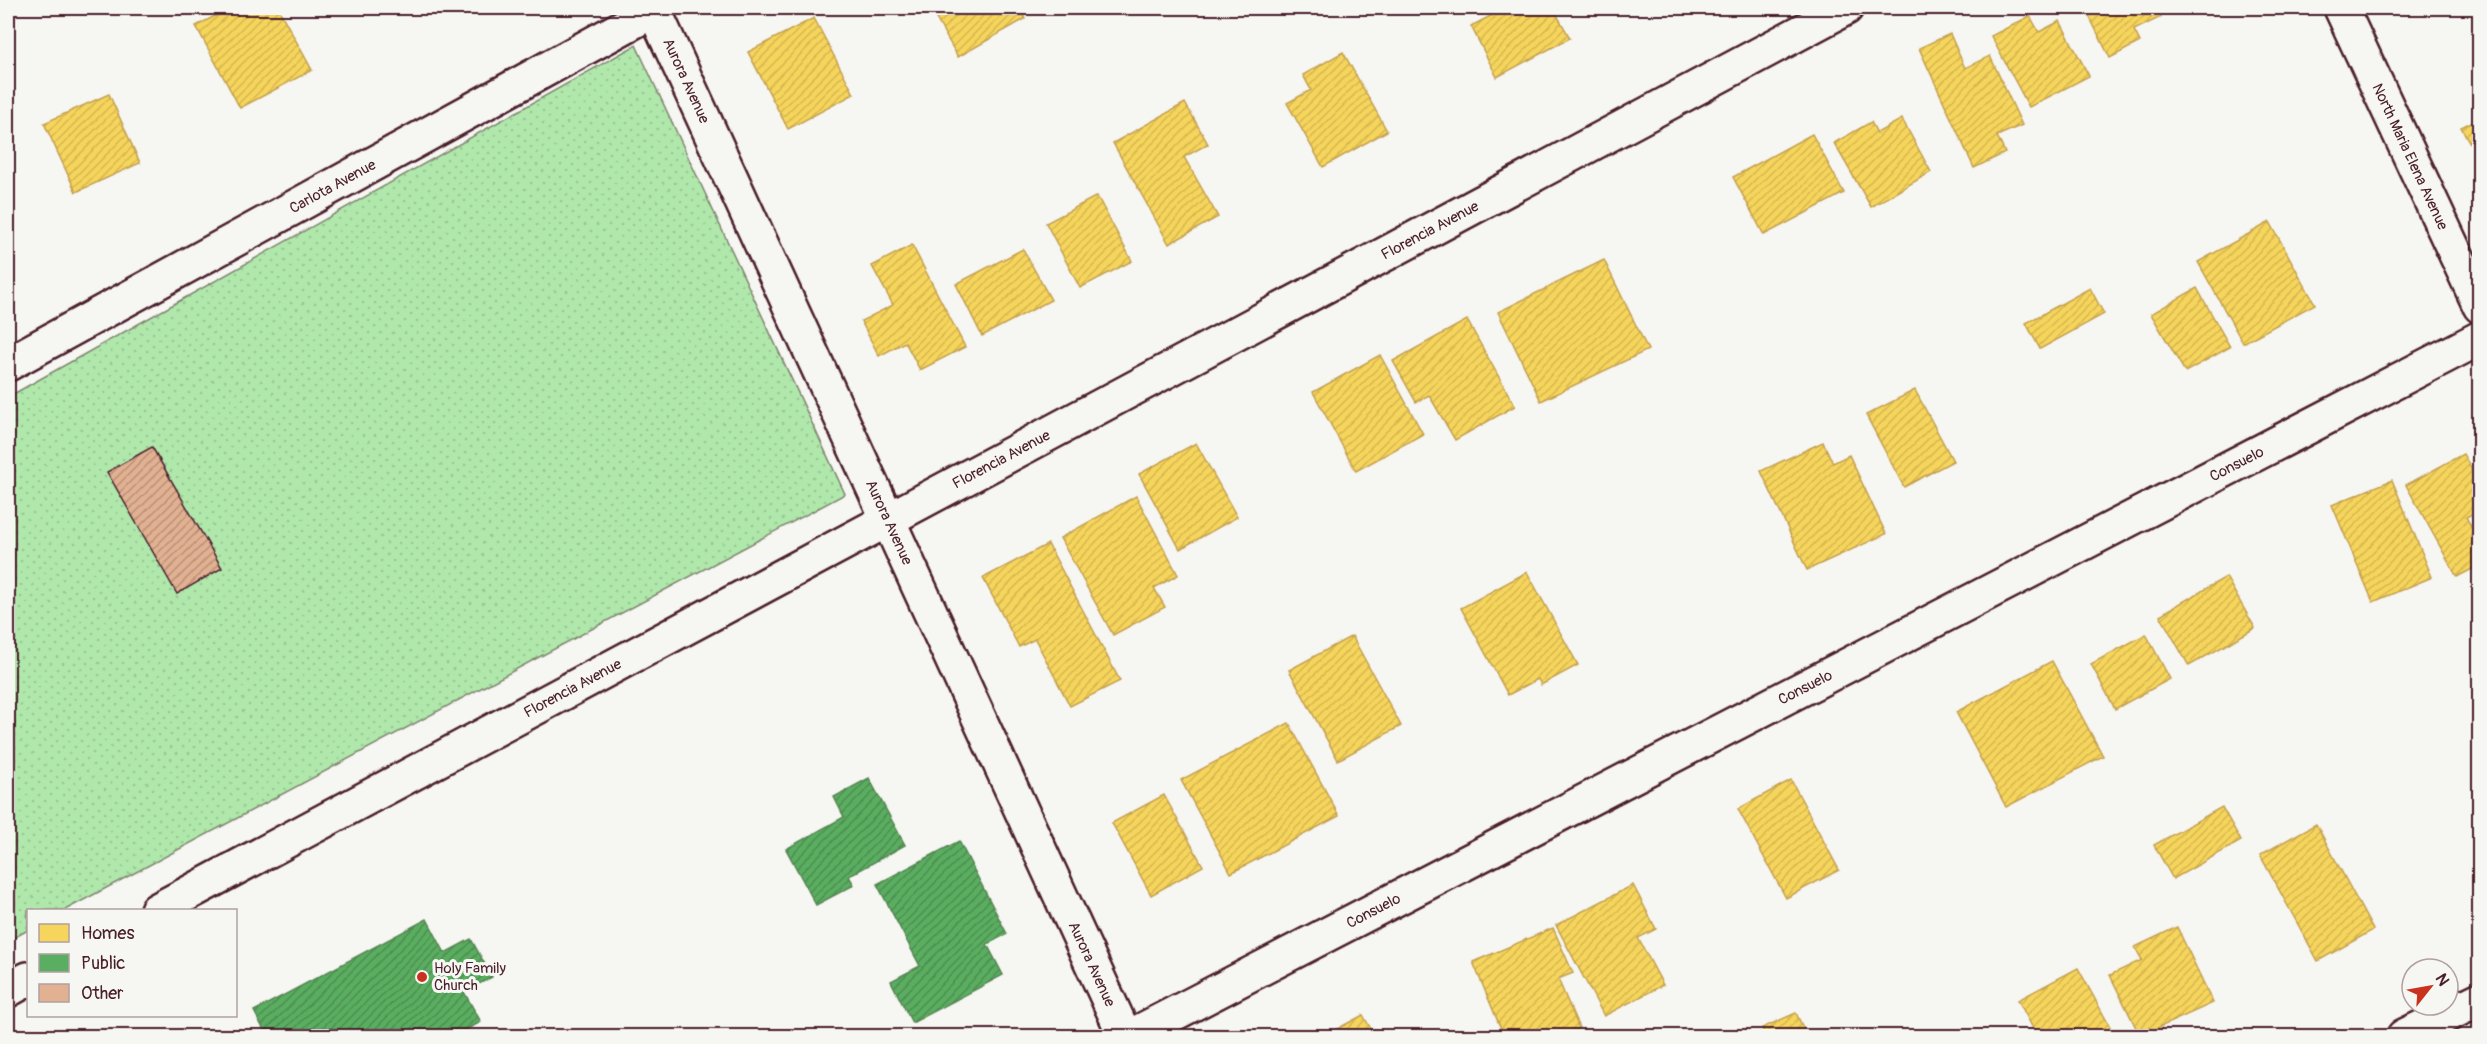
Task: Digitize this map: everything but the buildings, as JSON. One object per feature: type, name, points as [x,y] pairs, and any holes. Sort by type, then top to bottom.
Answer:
[{"type":"street","name":"Aurora Avenue","points":[[655,8],[887,522],[1125,1036]]},
{"type":"street","name":"Carlota Avenue","points":[[8,364],[655,8]]},
{"type":"street","name":"Florencia Avenue","points":[[159,909],[887,522],[1845,8]]},
{"type":"street","name":"North Maria Elena Avenue","points":[[2341,8],[2480,306]]},
{"type":"street","name":"Consuelo","points":[[1131,1036],[2480,338]]},
{"type":"street","points":[[8,990],[27,980]]},
{"type":"street","points":[[2404,1036],[2480,999]]},
{"type":"green space","points":[[636,45],[845,494],[67,909],[27,909],[27,931],[8,941],[8,397]]},
{"type":"place","name":"Holy Family Church","points":[[422,977]]}]
